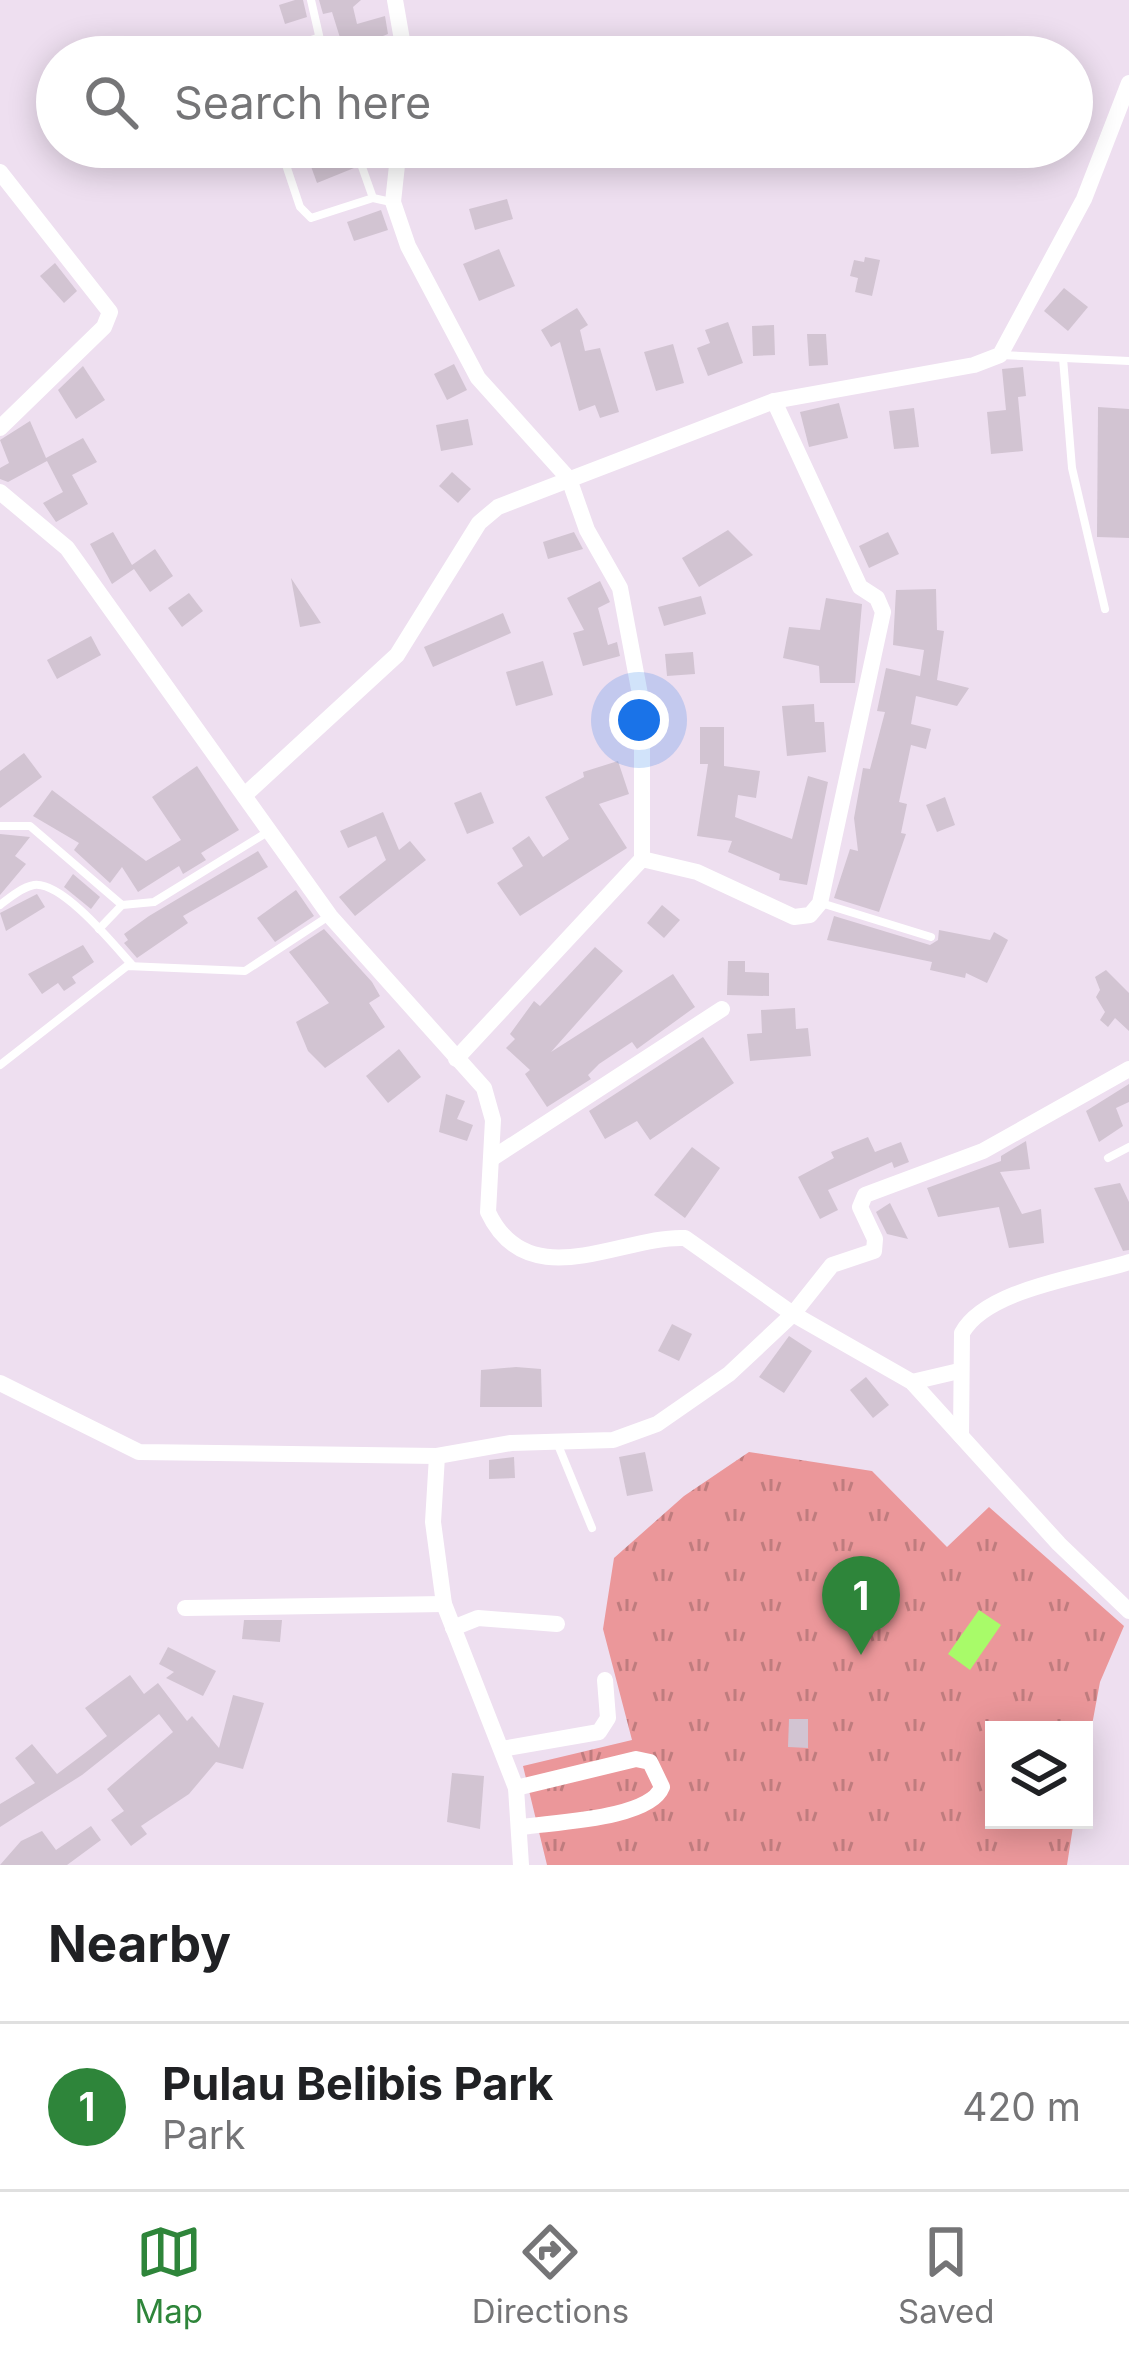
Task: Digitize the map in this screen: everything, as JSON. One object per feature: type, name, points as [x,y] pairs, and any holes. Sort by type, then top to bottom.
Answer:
[{"type":"street","points":[[395,0],[401,36]]},
{"type":"street","points":[[248,793],[397,656],[487,514],[774,401],[974,365],[1000,355],[1084,199],[1129,83]]},
{"type":"street","points":[[397,168],[393,202],[408,246],[478,378],[569,479],[587,530],[620,588],[642,705],[642,859],[456,1059]]},
{"type":"street","points":[[0,172],[110,312],[104,327],[0,428]]},
{"type":"street","points":[[642,859],[697,872],[794,917],[810,915],[820,903],[883,612],[878,598],[860,587],[774,401]]},
{"type":"street","points":[[0,492],[67,548],[248,793],[330,916],[489,1098],[488,1212],[516,1242],[548,1256],[576,1259],[686,1238],[793,1313],[912,1382],[1129,1611]]},
{"type":"street","points":[[491,1160],[722,1010]]},
{"type":"street","points":[[0,1383],[139,1452],[307,1450],[437,1456],[511,1443],[613,1440],[657,1424],[729,1374],[793,1313],[832,1265],[874,1251],[875,1239],[860,1207],[865,1196],[983,1151],[1129,1069]]},
{"type":"street","points":[[961,1436],[962,1333],[987,1306],[1129,1262]]},
{"type":"street","points":[[912,1382],[959,1371]]},
{"type":"street","points":[[437,1456],[433,1522],[444,1604],[516,1788],[521,1865]]},
{"type":"street","points":[[185,1608],[444,1604]]},
{"type":"street","points":[[453,1628],[478,1618],[556,1624]]},
{"type":"street","points":[[502,1749],[599,1732],[608,1718],[605,1680]]},
{"type":"street","points":[[516,1788],[636,1759],[650,1762],[662,1787],[658,1797],[641,1809],[521,1827]]},
{"type":"lane","points":[[311,0],[317,36]]},
{"type":"lane","points":[[288,168],[306,215],[317,218],[373,198],[393,202]]},
{"type":"lane","points":[[363,168],[373,198]]},
{"type":"lane","points":[[1000,355],[1129,361]]},
{"type":"lane","points":[[1063,358],[1072,468],[1106,609]]},
{"type":"lane","points":[[0,826],[30,826],[122,905]]},
{"type":"lane","points":[[99,929],[122,905],[154,902],[272,829]]},
{"type":"lane","points":[[0,905],[32,885],[47,886],[132,964]]},
{"type":"lane","points":[[820,903],[931,937]]},
{"type":"lane","points":[[0,1065],[132,964],[245,971],[330,916]]},
{"type":"lane","points":[[1108,1158],[1129,1148]]},
{"type":"lane","points":[[557,1443],[592,1528]]},
{"type":"green space","points":[[749,1452],[872,1471],[947,1547],[989,1507],[1124,1626],[1100,1682],[1093,1721],[985,1721],[985,1829],[1073,1829],[1067,1865],[547,1865],[523,1766],[632,1740],[603,1629],[614,1558],[684,1496]]},
{"type":"shaded area","points":[[979,1610],[1001,1625],[970,1670],[948,1654]]},
{"type":"building","points":[[303,0],[307,17],[285,24],[279,5]]},
{"type":"building","points":[[319,0],[361,0],[353,7],[357,24],[385,16],[388,34],[339,36],[332,12],[323,14]]},
{"type":"building","points":[[312,168],[354,168],[317,183]]},
{"type":"building","points":[[507,199],[513,219],[475,230],[469,209]]},
{"type":"building","points":[[381,210],[388,230],[354,241],[347,222]]},
{"type":"building","points":[[499,249],[515,286],[479,301],[463,264]]},
{"type":"building","points":[[865,257],[880,260],[872,296],[855,292],[858,278],[850,276],[854,260],[864,262]]},
{"type":"building","points":[[55,263],[77,291],[64,303],[40,276]]},
{"type":"building","points":[[1064,288],[1088,307],[1068,331],[1044,311]]},
{"type":"building","points":[[577,308],[588,325],[580,330],[585,351],[600,348],[619,412],[600,418],[595,405],[579,411],[560,342],[551,347],[541,330]]},
{"type":"building","points":[[728,322],[743,363],[708,376],[697,348],[710,343],[705,330]]},
{"type":"building","points":[[774,325],[775,355],[753,356],[752,326]]},
{"type":"building","points":[[807,334],[826,334],[828,365],[809,366]]},
{"type":"building","points":[[673,344],[684,383],[656,391],[644,352]]},
{"type":"building","points":[[454,364],[467,390],[447,400],[434,374]]},
{"type":"building","points":[[83,366],[105,400],[76,419],[58,390]]},
{"type":"building","points":[[1023,367],[1026,396],[1018,397],[1023,451],[991,454],[987,412],[1006,410],[1002,369]]},
{"type":"building","points":[[839,403],[848,438],[809,447],[800,412]]},
{"type":"building","points":[[1098,407],[1129,409],[1129,538],[1097,537]]},
{"type":"building","points":[[914,408],[919,447],[894,449],[889,411]]},
{"type":"building","points":[[468,419],[473,445],[441,451],[436,425]]},
{"type":"building","points":[[30,421],[46,458],[83,438],[97,462],[72,475],[88,504],[56,522],[43,503],[63,492],[47,461],[8,482],[0,479],[0,468],[9,463],[0,440]]},
{"type":"building","points":[[452,472],[471,489],[458,503],[439,486]]},
{"type":"building","points":[[728,530],[753,555],[699,587],[682,558]]},
{"type":"building","points":[[113,532],[132,565],[155,549],[173,576],[150,592],[134,569],[112,584],[90,544]]},
{"type":"building","points":[[574,532],[583,549],[548,559],[543,542]]},
{"type":"building","points":[[888,532],[899,554],[869,568],[859,546]]},
{"type":"building","points":[[291,578],[321,623],[300,627]]},
{"type":"building","points":[[600,581],[610,602],[598,608],[608,645],[617,642],[620,656],[583,666],[573,633],[584,630],[567,598]]},
{"type":"building","points":[[936,589],[937,630],[944,631],[937,680],[969,688],[957,706],[916,696],[911,724],[931,729],[926,749],[911,745],[899,802],[907,804],[901,833],[906,834],[879,912],[834,898],[850,849],[858,851],[854,818],[863,768],[870,769],[885,712],[877,711],[886,668],[920,676],[924,650],[893,645],[896,590]]},
{"type":"building","points":[[189,593],[203,611],[182,627],[168,608]]},
{"type":"building","points":[[701,596],[706,614],[664,626],[658,607]]},
{"type":"building","points":[[826,598],[862,604],[855,683],[820,683],[819,666],[783,658],[789,627],[820,630]]},
{"type":"building","points":[[503,613],[511,633],[433,667],[424,647]]},
{"type":"building","points":[[91,636],[101,655],[57,679],[47,660]]},
{"type":"building","points":[[693,652],[695,674],[667,676],[665,654]]},
{"type":"building","points":[[543,661],[553,695],[516,706],[506,672]]},
{"type":"building","points":[[814,704],[815,722],[824,722],[826,752],[787,756],[782,706]]},
{"type":"building","points":[[700,727],[724,727],[724,766],[760,771],[756,798],[738,795],[735,817],[792,839],[808,776],[828,782],[807,885],[779,880],[780,874],[728,852],[732,841],[697,836],[708,764],[700,764]]},
{"type":"building","points":[[24,753],[42,777],[0,808],[0,771]]},
{"type":"building","points":[[618,761],[629,794],[599,804],[627,848],[520,916],[497,883],[523,866],[512,848],[529,836],[543,857],[569,839],[545,797],[584,777],[583,772]]},
{"type":"building","points":[[197,766],[239,830],[201,853],[206,860],[183,874],[179,866],[138,892],[122,867],[110,883],[74,850],[79,843],[33,816],[52,790],[146,861],[181,840],[152,797]]},
{"type":"building","points":[[481,792],[494,823],[467,834],[454,803]]},
{"type":"building","points":[[945,797],[955,825],[937,832],[926,805]]},
{"type":"building","points":[[383,812],[399,850],[410,841],[426,860],[355,916],[339,897],[386,860],[376,836],[348,848],[340,831]]},
{"type":"building","points":[[0,834],[30,837],[15,856],[26,864],[0,895]]},
{"type":"building","points":[[258,851],[268,867],[183,916],[188,923],[137,958],[124,943],[128,940],[124,934],[149,916]]},
{"type":"building","points":[[73,874],[100,897],[91,909],[64,887]]},
{"type":"building","points":[[296,890],[314,916],[275,942],[257,918]]},
{"type":"building","points":[[37,894],[45,907],[6,931],[0,913]]},
{"type":"building","points":[[662,905],[680,920],[664,938],[647,923]]},
{"type":"building","points":[[834,916],[930,945],[938,940],[939,930],[990,940],[994,932],[1008,940],[987,983],[966,973],[965,978],[930,970],[932,962],[827,940]]},
{"type":"building","points":[[324,929],[372,982],[380,996],[369,1003],[385,1027],[325,1068],[308,1051],[296,1022],[329,1003],[289,952]]},
{"type":"building","points":[[83,945],[94,962],[72,977],[76,983],[64,991],[58,983],[42,994],[28,974]]},
{"type":"building","points":[[595,947],[623,971],[551,1052],[673,974],[695,1007],[637,1049],[632,1042],[599,1064],[588,1075],[591,1079],[547,1107],[525,1074],[530,1070],[506,1048],[515,1039],[510,1034],[534,1001],[540,1006]]},
{"type":"building","points":[[728,961],[745,961],[745,972],[769,973],[769,996],[727,995]]},
{"type":"building","points":[[1106,970],[1129,993],[1129,1031],[1115,1018],[1108,1027],[1100,1020],[1105,1012],[1096,997],[1100,990],[1095,977]]},
{"type":"building","points":[[795,1008],[796,1029],[808,1028],[811,1056],[750,1061],[747,1034],[762,1033],[761,1010]]},
{"type":"building","points":[[703,1037],[734,1083],[650,1140],[637,1121],[605,1139],[589,1111]]},
{"type":"building","points":[[399,1049],[421,1077],[388,1103],[366,1076]]},
{"type":"building","points":[[1129,1084],[1129,1102],[1116,1108],[1123,1126],[1099,1142],[1086,1111]]},
{"type":"building","points":[[446,1094],[465,1101],[457,1119],[473,1125],[467,1141],[439,1132]]},
{"type":"building","points":[[868,1137],[875,1152],[901,1142],[909,1162],[894,1168],[892,1162],[828,1190],[838,1210],[820,1219],[798,1177],[834,1158],[831,1152]]},
{"type":"building","points":[[1026,1141],[1030,1169],[1000,1172],[1022,1214],[1041,1209],[1044,1243],[1009,1248],[999,1207],[938,1217],[927,1188],[1001,1161],[1001,1156]]},
{"type":"building","points":[[692,1147],[720,1168],[685,1218],[654,1195]]},
{"type":"building","points":[[1120,1183],[1129,1202],[1129,1250],[1123,1251],[1094,1188]]},
{"type":"building","points":[[890,1203],[908,1239],[887,1234],[876,1212]]},
{"type":"building","points":[[672,1324],[692,1334],[679,1361],[658,1351]]},
{"type":"building","points":[[789,1336],[812,1351],[784,1393],[759,1377]]},
{"type":"building","points":[[541,1369],[542,1407],[480,1407],[481,1370]]},
{"type":"building","points":[[866,1377],[889,1405],[873,1418],[850,1390]]},
{"type":"building","points":[[645,1452],[653,1491],[627,1496],[619,1457]]},
{"type":"building","points":[[514,1457],[515,1478],[489,1479],[489,1460]]},
{"type":"building","points":[[244,1620],[282,1620],[280,1642],[242,1639]]},
{"type":"building","points":[[168,1647],[216,1671],[203,1696],[166,1678],[174,1672],[159,1664]]},
{"type":"building","points":[[130,1675],[144,1694],[158,1683],[187,1721],[192,1716],[219,1748],[233,1695],[264,1703],[243,1769],[216,1762],[189,1794],[141,1826],[147,1834],[131,1846],[111,1820],[124,1811],[107,1789],[173,1732],[159,1714],[82,1775],[0,1827],[0,1804],[35,1783],[15,1758],[32,1744],[57,1774],[107,1736],[85,1708]]},
{"type":"building","points":[[789,1719],[808,1719],[808,1748],[788,1747]]},
{"type":"building","points":[[452,1773],[484,1776],[480,1829],[447,1822]]},
{"type":"building","points":[[91,1826],[101,1840],[67,1865],[0,1865],[21,1841],[42,1831],[56,1850]]},
{"type":"place","name":"Pulau Belibis Park","points":[[861,1655]]}]
